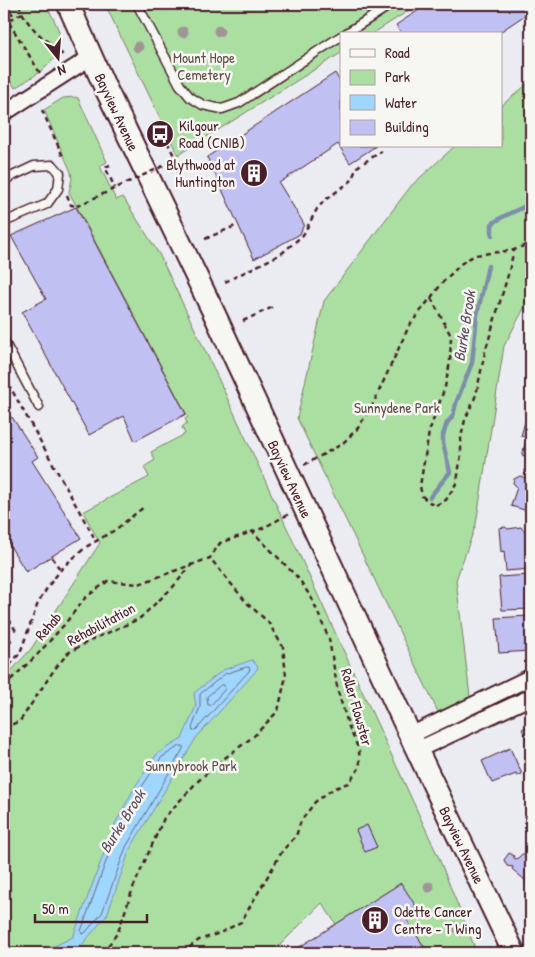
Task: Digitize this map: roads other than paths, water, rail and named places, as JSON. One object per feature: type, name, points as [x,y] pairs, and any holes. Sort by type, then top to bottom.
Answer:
[{"type":"main road","name":"Bayview Avenue","points":[[68,4],[91,57],[217,320],[514,953]]},
{"type":"street","points":[[4,113],[91,57]]},
{"type":"street","points":[[414,742],[486,698],[531,677]]},
{"type":"street","points":[[414,742],[494,714],[531,697]]},
{"type":"street","points":[[486,698],[494,714]]},
{"type":"lane","points":[[137,4],[180,84],[190,97],[203,105],[222,109],[239,103],[340,37]]},
{"type":"lane","points":[[348,32],[392,4]]},
{"type":"lane","points":[[4,180],[34,166],[53,165],[60,173],[58,189],[47,204],[4,222]]},
{"type":"lane","points":[[4,341],[39,407]]},
{"type":"water","points":[[252,660],[258,667],[255,672],[196,738],[130,849],[107,915],[75,953],[4,953],[42,952],[73,937],[114,826],[136,785],[157,754],[182,739],[196,706],[194,693],[223,670]]},
{"type":"waterway","name":"Burke Brook","points":[[492,235],[492,224],[531,203]]},
{"type":"waterway","name":"Burke Brook","points":[[430,497],[450,472],[443,435],[447,423],[453,416],[456,403],[472,363],[477,315],[488,266]]},
{"type":"place","name":"Kilgour Road (CNIB)","points":[[160,134]]},
{"type":"place","name":"Blythwood at Huntington","points":[[254,173]]},
{"type":"place","name":"Odette Cancer Centre - T Wing","points":[[375,920]]},
{"type":"park label","name":"Mount Hope Cemetery","points":[[204,66]]},
{"type":"park label","name":"Sunnydene Park","points":[[397,407]]},
{"type":"park label","name":"Sunnybrook Park","points":[[191,765]]}]
